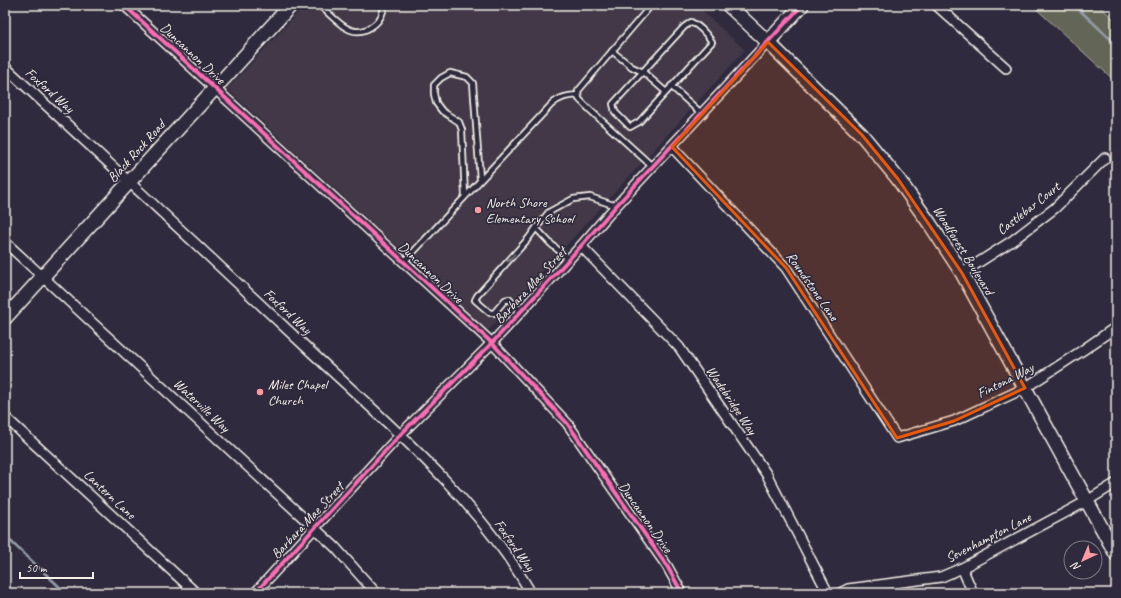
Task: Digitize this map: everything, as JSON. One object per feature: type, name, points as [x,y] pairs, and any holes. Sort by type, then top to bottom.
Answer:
[{"type":"main road","name":"Black Rock Road","points":[[5,318],[291,5]]},
{"type":"main road","name":"Woodforest Boulevard","points":[[728,5],[768,42],[862,135],[898,179],[930,224],[962,272],[1116,554]]},
{"type":"main road","name":"Barbara Mae Street","points":[[768,42],[802,5]]},
{"type":"street","name":"Duncannon Drive","points":[[124,5],[492,343],[567,423],[667,566],[682,593]]},
{"type":"street","points":[[936,5],[1006,68]]},
{"type":"street","name":"Barbara Mae Street","points":[[254,593],[400,435],[492,343],[768,42]]},
{"type":"street","name":"Foxford Way","points":[[5,67],[400,435],[453,487],[503,550],[531,593]]},
{"type":"street","name":"Roundstone Lane","points":[[672,148],[786,268],[898,438]]},
{"type":"street","name":"Castlebar Court","points":[[962,272],[1012,241],[1055,208],[1105,158]]},
{"type":"street","name":"Waterville Way","points":[[5,242],[335,547],[376,593]]},
{"type":"street","name":"Wadebridge Way","points":[[581,246],[679,347],[766,476],[828,593]]},
{"type":"street","name":"Fintona Way","points":[[898,438],[954,421],[1025,388],[1116,327]]},
{"type":"street","name":"Lantern Lane","points":[[5,417],[196,593]]},
{"type":"street","name":"Sevenhampton Lane","points":[[840,593],[848,589],[941,577],[962,568],[1087,501],[1116,483]]},
{"type":"street","points":[[962,568],[973,593]]},
{"type":"lane","points":[[319,5],[350,31],[367,30],[380,20],[384,5]]},
{"type":"lane","points":[[648,5],[648,9],[578,91],[578,95],[579,99],[590,110],[653,167]]},
{"type":"lane","points":[[691,22],[698,25],[712,42],[671,86],[639,122],[630,126],[615,112],[613,104],[684,26],[691,22]]},
{"type":"lane","points":[[612,51],[632,67],[642,72],[666,92]]},
{"type":"lane","points":[[465,196],[462,130],[459,122],[442,110],[436,103],[434,94],[434,85],[441,78],[450,73],[467,77],[473,83],[480,179]]},
{"type":"lane","points":[[671,86],[702,114]]},
{"type":"lane","points":[[404,262],[480,179],[556,100],[578,95]]},
{"type":"lane","points":[[521,311],[509,299],[505,300],[494,313],[490,314],[475,300],[528,239],[549,212],[573,199],[590,197],[616,206]]},
{"type":"lane","points":[[536,228],[551,244],[569,259]]},
{"type":"highlighted area","points":[[768,42],[862,135],[898,179],[962,273],[1025,388],[954,421],[897,438],[786,268],[672,147]]},
{"type":"shaded area","name":"North Shore Elementary School","points":[[305,5],[696,5],[745,50],[488,331],[227,89]]},
{"type":"green space","points":[[1032,5],[1098,5],[1116,21],[1116,82]]},
{"type":"waterway","points":[[1074,5],[1116,44]]},
{"type":"waterway","points":[[5,536],[66,593]]},
{"type":"cycle path","points":[[124,5],[492,343],[567,423],[667,566],[682,593]]},
{"type":"cycle path","points":[[255,593],[400,435],[492,343],[616,206],[802,5]]},
{"type":"place","name":"North Shore Elementary School","points":[[478,210]]},
{"type":"place","name":"Miles Chapel Church","points":[[260,392]]}]
